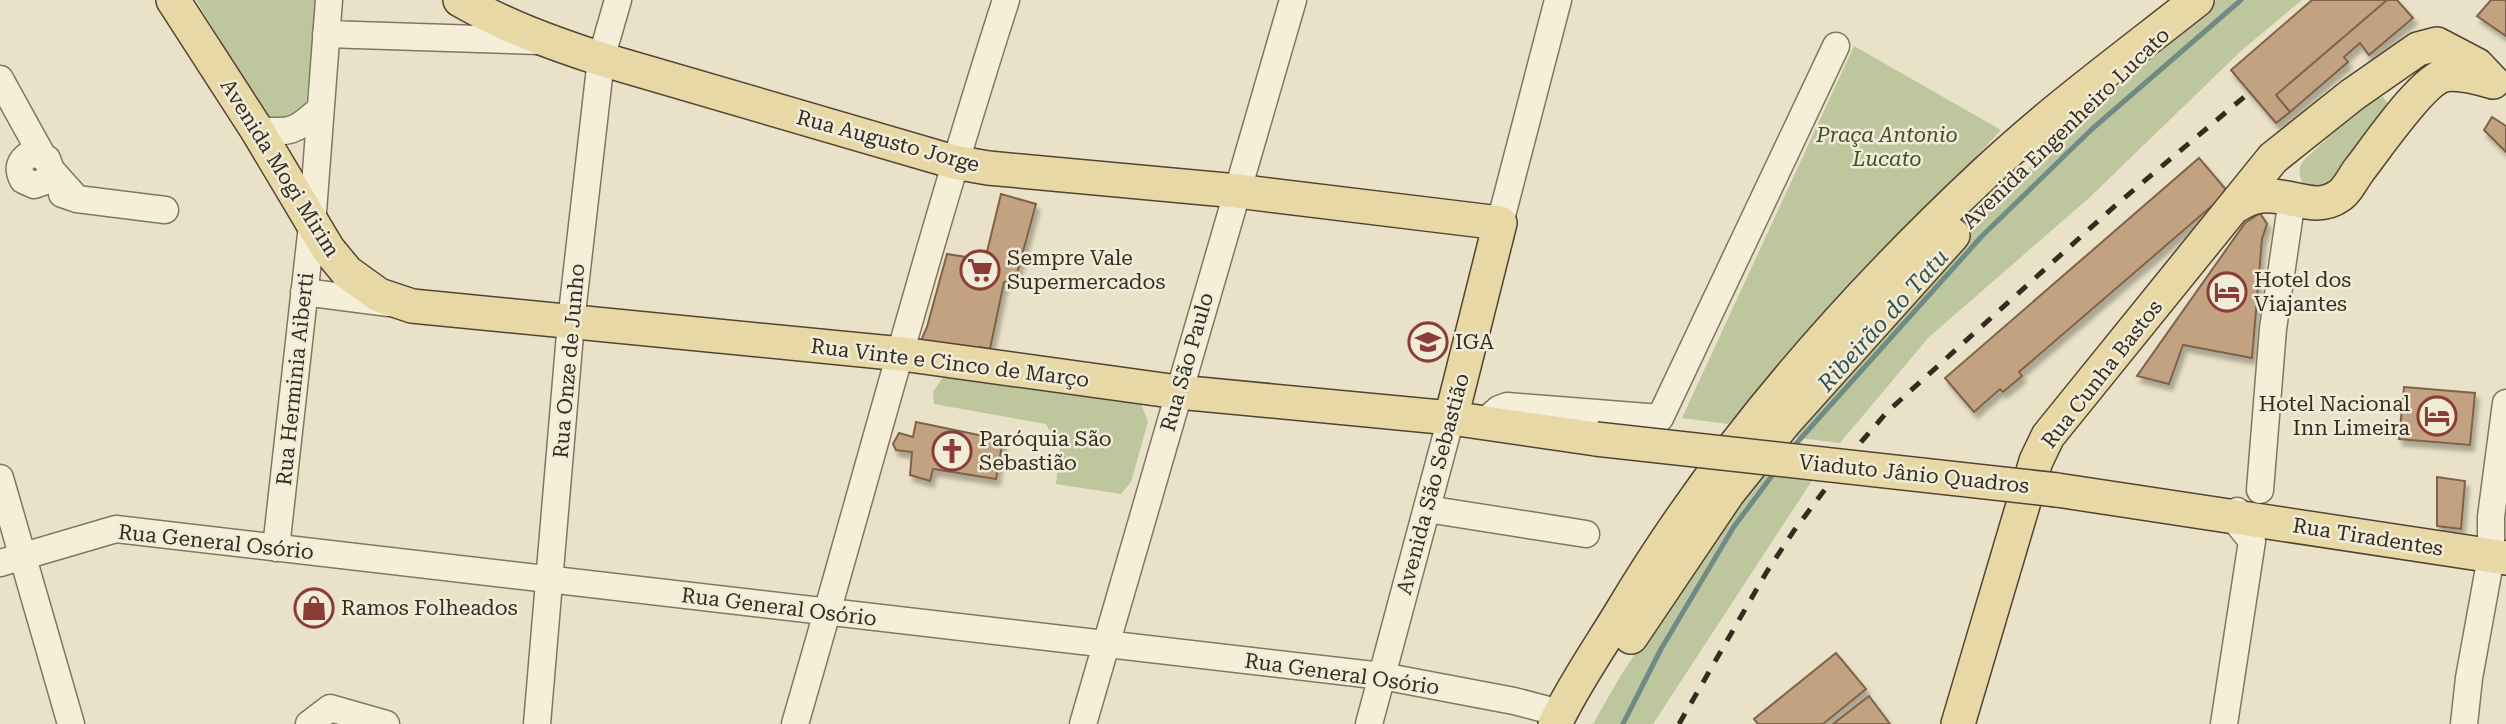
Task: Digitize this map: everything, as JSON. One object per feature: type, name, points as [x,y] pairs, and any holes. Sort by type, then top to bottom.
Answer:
[{"type":"main road","name":"Avenida Mogi Mirim","points":[[173,0],[257,130],[312,225],[347,272],[379,295],[412,306]]},
{"type":"main road","name":"Rua Augusto Jorge","points":[[460,0],[486,15],[547,41],[601,59],[954,162],[988,168],[1237,191],[1500,223]]},
{"type":"main road","name":"Avenida Engenheiro Lucato","points":[[1565,721],[1658,551],[1721,464],[1795,371],[1893,264],[1984,174],[2067,102],[2199,0]]},
{"type":"main road","name":"Rua Cunha Bastos","points":[[1958,724],[2032,472],[2048,436],[2273,158],[2373,79],[2418,48],[2437,44],[2477,65],[2499,86]]},
{"type":"main road","name":"Rua Cunha Bastos","points":[[2236,206],[2246,199],[2273,194],[2315,204],[2339,196],[2404,111],[2430,82],[2445,75],[2462,75],[2499,86]]},
{"type":"main road","points":[[2373,79],[2393,90],[2401,99],[2404,111]]},
{"type":"main road","points":[[2291,199],[2298,155],[2311,128]]},
{"type":"main road","name":"Avenida São Sebastião","points":[[1451,418],[1500,223]]},
{"type":"main road","name":"Rua Vinte e Cinco de Março","points":[[412,306],[902,354],[1178,392],[1451,418],[1596,439]]},
{"type":"main road","name":"Viaduto Jânio Quadros","points":[[1596,439],[2057,490],[2231,515]]},
{"type":"main road","name":"Rua Tiradentes","points":[[2231,515],[2498,558]]},
{"type":"street","name":"Rua Herminia Aiberti","points":[[276,548],[312,225],[329,0]]},
{"type":"street","name":"Rua Onze de Junho","points":[[537,724],[571,322],[601,59],[618,0]]},
{"type":"street","points":[[795,724],[902,354],[954,162],[1006,0]]},
{"type":"street","name":"Avenida São Sebastião","points":[[1500,223],[1558,0]]},
{"type":"street","name":"Rua São Paulo","points":[[1083,724],[1237,191],[1284,2]]},
{"type":"street","points":[[326,34],[547,41]]},
{"type":"street","points":[[1484,422],[1499,409],[1507,406],[1661,418],[1836,46]]},
{"type":"street","points":[[0,79],[26,126],[33,169],[77,199],[165,210]]},
{"type":"street","points":[[257,130],[288,132],[305,123],[320,109]]},
{"type":"street","points":[[0,182],[33,169]]},
{"type":"street","points":[[2280,523],[2260,490],[2273,329],[2291,199]]},
{"type":"street","name":"Rua Vinte e Cinco de Março","points":[[304,292],[412,306]]},
{"type":"street","points":[[2464,724],[2469,678],[2498,558],[2491,517],[2506,403]]},
{"type":"street","name":"Avenida São Sebastião","points":[[1369,724],[1451,418]]},
{"type":"street","points":[[0,478],[11,559],[71,724]]},
{"type":"street","points":[[2224,724],[2252,541],[2231,515],[2260,490]]},
{"type":"street","points":[[1427,509],[1586,534]]},
{"type":"street","name":"Rua General Osório","points":[[11,559],[116,529],[1382,676],[1514,701],[1565,721]]},
{"type":"street","points":[[309,724],[330,708],[386,724]]},
{"type":"green space","points":[[196,0],[317,0],[306,104],[294,117],[278,120],[265,114]]},
{"type":"green space","points":[[2217,0],[2302,0],[2242,50],[2090,197],[1928,338],[1840,443],[1783,436],[1907,293],[1985,211],[2128,77]]},
{"type":"green space","name":"Praça Antonio Lucato","points":[[1854,46],[2001,130],[1728,424],[1682,418]]},
{"type":"green space","points":[[2383,97],[2388,104],[2384,112],[2331,187],[2304,186],[2300,166],[2304,160],[2365,106]]},
{"type":"green space","points":[[943,377],[1140,401],[1148,422],[1131,482],[1121,494],[1056,484],[1060,449],[1046,424],[934,404],[933,392]]},
{"type":"green space","points":[[1758,471],[1813,479],[1653,724],[1593,724],[1621,675]]},
{"type":"building","points":[[2312,0],[2387,0],[2276,95],[2290,112],[2276,123],[2231,70]]},
{"type":"building","points":[[2387,0],[2397,0],[2413,18],[2369,55],[2360,43],[2344,57],[2348,62],[2290,112],[2276,95]]},
{"type":"building","points":[[2491,0],[2506,0],[2506,36],[2477,16]]},
{"type":"building","points":[[2492,117],[2506,126],[2506,152],[2484,130]]},
{"type":"building","points":[[2199,158],[2228,192],[2019,372],[2022,376],[2003,392],[2000,389],[1974,412],[1945,378]]},
{"type":"building","name":"Sempre Vale Supermercados","points":[[1001,194],[1036,204],[1015,281],[1004,282],[990,349],[980,347],[975,356],[920,343],[947,254],[985,260]]},
{"type":"building","name":"Hotel dos Viajantes","points":[[2260,213],[2267,224],[2262,239],[2252,358],[2183,345],[2169,384],[2137,376],[2245,223]]},
{"type":"building","name":"Hotel Nacional Inn Limeira","points":[[2404,387],[2475,393],[2470,445],[2399,439]]},
{"type":"building","name":"Paróquia São Sebastião","points":[[916,422],[1003,440],[996,479],[933,469],[930,481],[910,475],[912,452],[896,450],[893,444],[899,433],[913,437]]},
{"type":"building","points":[[2437,477],[2465,481],[2461,529],[2437,526]]},
{"type":"building","points":[[1836,653],[1866,689],[1823,724],[1758,724],[1754,719]]},
{"type":"building","points":[[1869,696],[1890,724],[1833,724]]},
{"type":"waterway","name":"Ribeirão do Tatu","points":[[1793,447],[1982,236],[2092,129],[2241,0]]},
{"type":"waterway","name":"Ribeirão do Tatu","points":[[1623,724],[1661,649],[1733,528],[1777,469]]},
{"type":"railway","points":[[1679,724],[1766,573],[1793,532],[1856,448],[1887,412],[2117,204],[2250,92]]},
{"type":"place","name":"Sempre Vale Supermercados","points":[[980,270]]},
{"type":"place","name":"Hotel dos Viajantes","points":[[2227,292]]},
{"type":"place","name":"IGA","points":[[1428,342]]},
{"type":"place","name":"Hotel Nacional Inn Limeira","points":[[2437,416]]},
{"type":"place","name":"Paróquia São Sebastião","points":[[952,451]]},
{"type":"place","name":"Ramos Folheados","points":[[314,608]]}]
